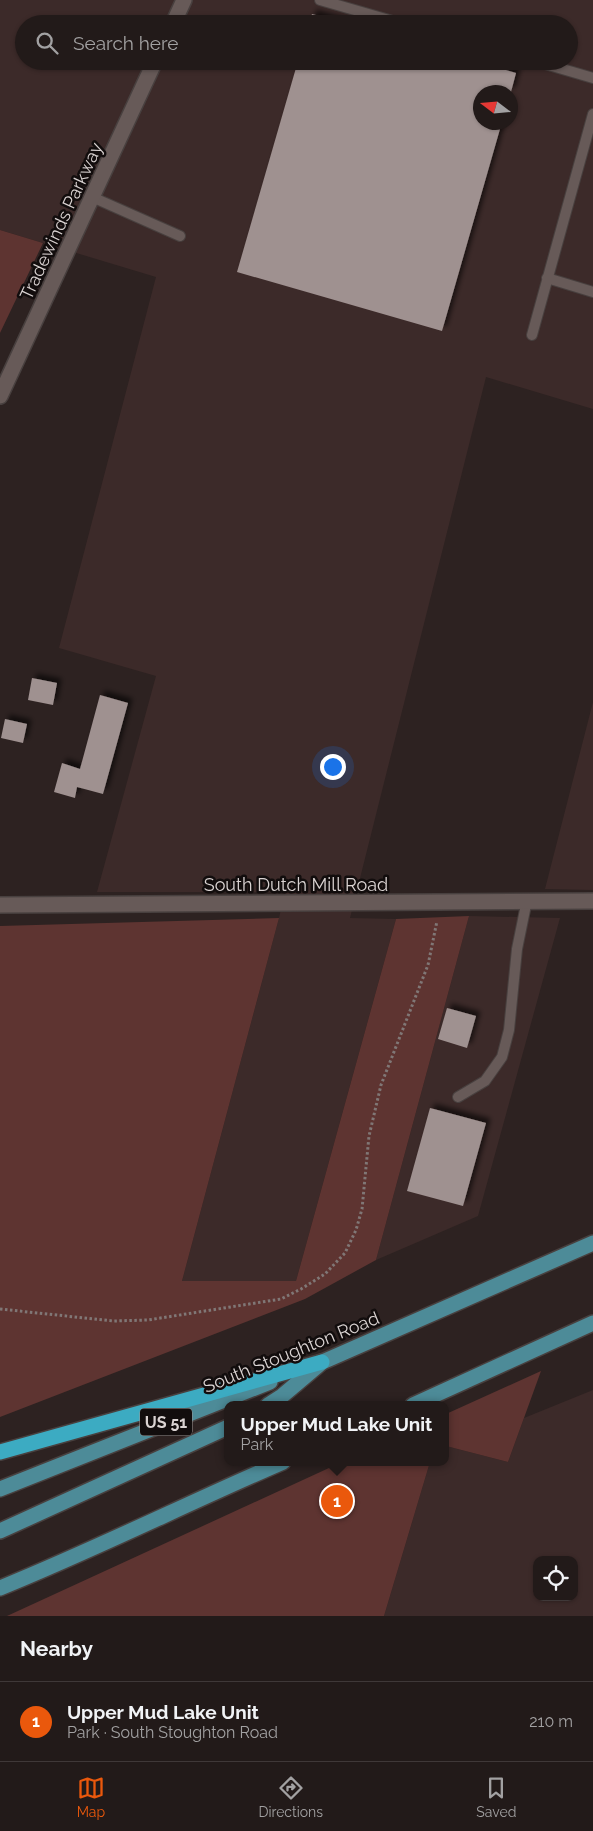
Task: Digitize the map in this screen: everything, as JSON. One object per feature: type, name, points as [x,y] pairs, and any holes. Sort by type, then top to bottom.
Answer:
[{"type":"highway","points":[[0,1452],[322,1362]]},
{"type":"main road","name":"South Stoughton Road","points":[[0,1488],[322,1362],[593,1243]]},
{"type":"main road","points":[[422,1401],[593,1323]]},
{"type":"main road","points":[[274,1401],[322,1362]]},
{"type":"main road","points":[[0,1532],[224,1430]]},
{"type":"main road","points":[[0,1588],[58,1564],[274,1466]]},
{"type":"street","points":[[177,15],[184,0]]},
{"type":"street","name":"Tradewinds Parkway","points":[[0,396],[151,70]]},
{"type":"street","name":"South Dutch Mill Road","points":[[0,905],[593,900]]},
{"type":"lane","points":[[320,0],[372,15]]},
{"type":"lane","points":[[566,70],[593,78]]},
{"type":"lane","points":[[532,335],[593,114]]},
{"type":"lane","points":[[92,197],[180,236]]},
{"type":"lane","points":[[547,278],[593,292]]},
{"type":"lane","points":[[458,1097],[485,1081],[502,1057],[509,1030],[517,949],[527,900]]},
{"type":"path","points":[[0,1309],[113,1321],[148,1320],[281,1299],[325,1274],[345,1253],[356,1230],[362,1209],[369,1136],[381,1085],[402,1037],[428,965],[442,902]]},
{"type":"shaded area","points":[[0,0],[593,0],[593,409],[486,377],[350,918],[396,919],[296,1281],[182,1281],[285,892],[97,892],[156,676],[59,648],[156,277],[0,230]]},
{"type":"shaded area","points":[[0,230],[43,243],[0,333]]},
{"type":"shaded area","points":[[593,702],[593,890],[545,889]]},
{"type":"shaded area","points":[[469,916],[560,918],[478,1216],[376,1260]]},
{"type":"shaded area","points":[[469,916],[376,1260],[305,1299],[0,1417],[0,926],[279,918],[182,1281],[296,1281],[396,919]]},
{"type":"shaded area","points":[[541,1371],[508,1462],[449,1447],[449,1413]]},
{"type":"shaded area","points":[[593,1390],[593,1616],[384,1616],[429,1466],[449,1466],[449,1447],[508,1462],[524,1418]]},
{"type":"shaded area","points":[[333,1466],[429,1466],[384,1616],[7,1616]]},
{"type":"building","points":[[295,70],[506,70],[516,73],[513,85],[473,85],[473,130],[500,130],[442,331],[237,272]]},
{"type":"building","points":[[32,678],[57,683],[53,705],[28,700]]},
{"type":"building","points":[[100,695],[128,703],[103,794],[77,787],[75,798],[54,792],[62,763],[80,769]]},
{"type":"building","points":[[5,719],[27,724],[23,743],[1,738]]},
{"type":"building","points":[[447,1008],[476,1016],[467,1048],[438,1039]]},
{"type":"building","points":[[430,1108],[486,1123],[463,1206],[407,1191]]},
{"type":"place","name":"Upper Mud Lake Unit","points":[[337,1501]]}]
